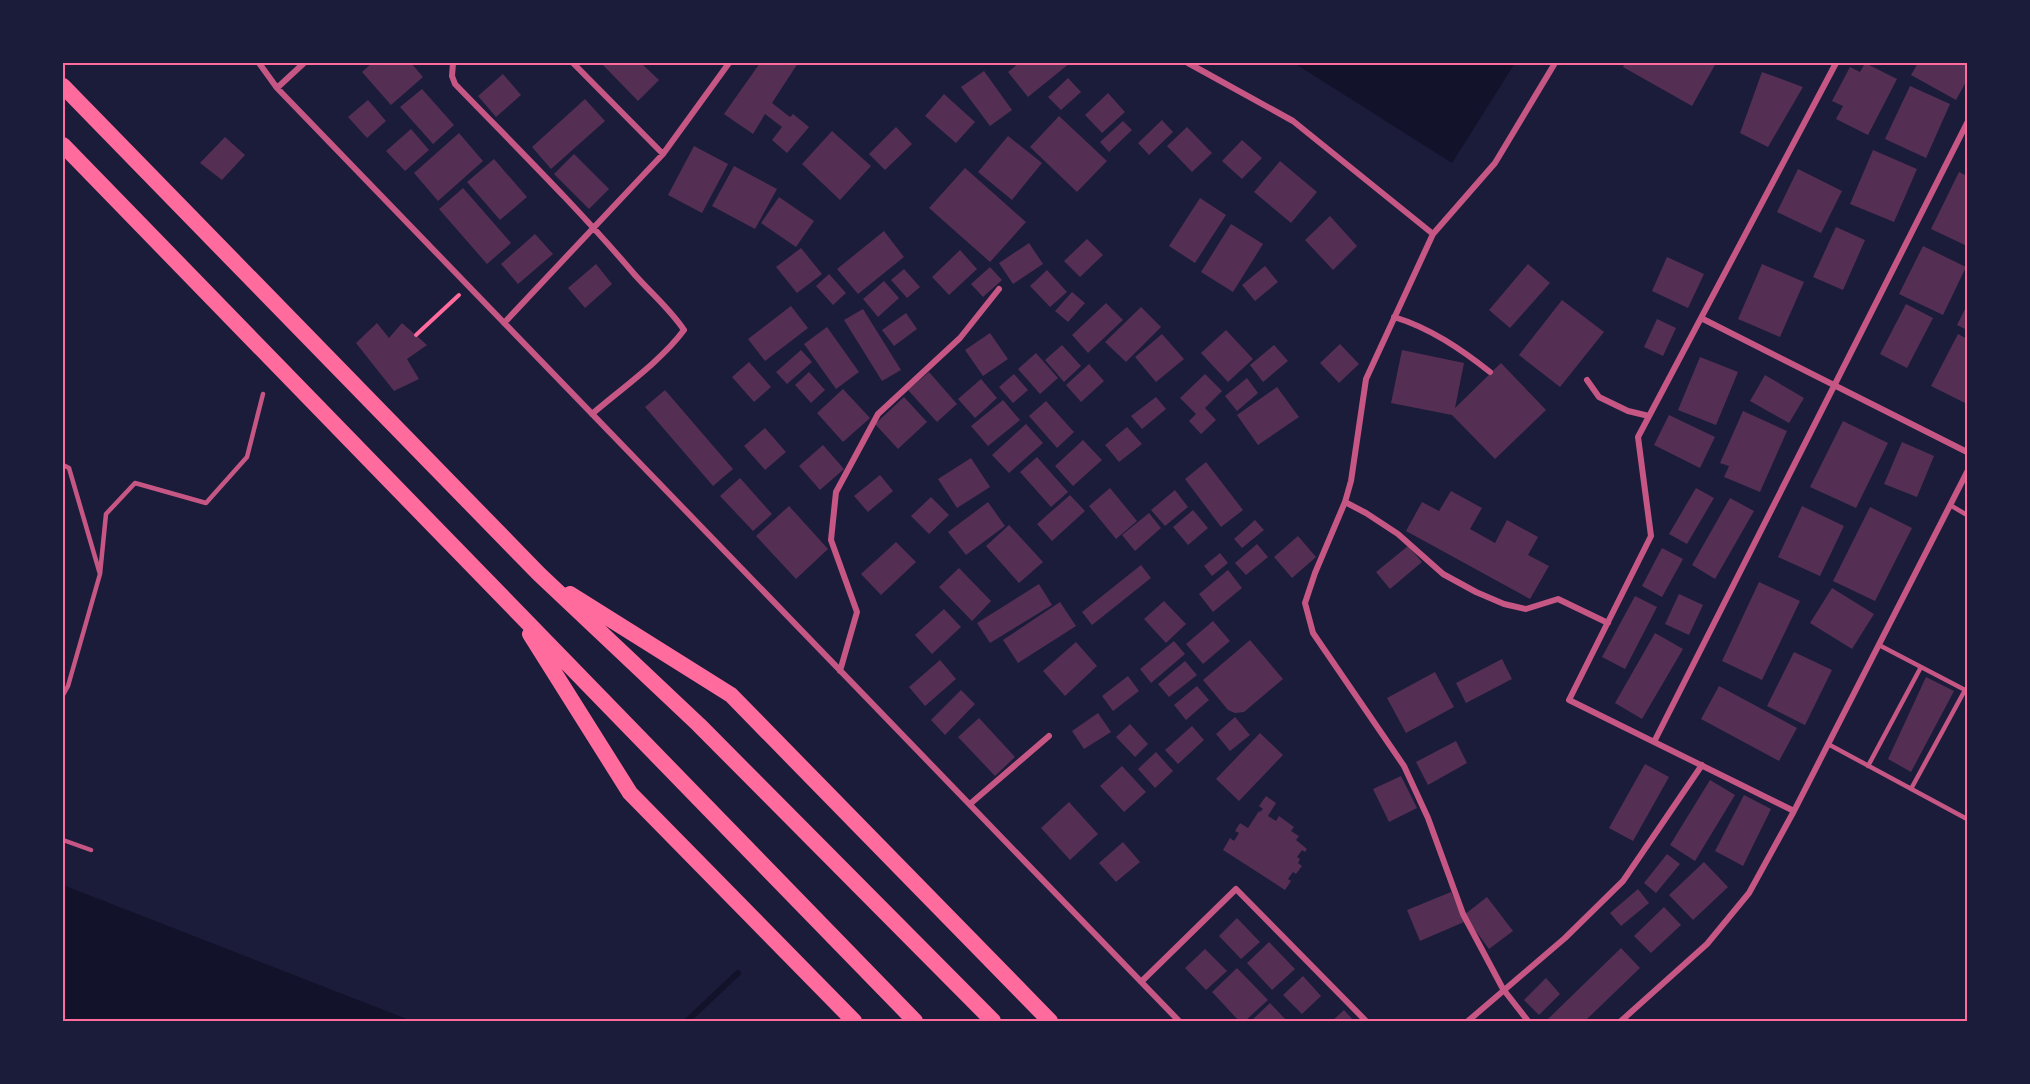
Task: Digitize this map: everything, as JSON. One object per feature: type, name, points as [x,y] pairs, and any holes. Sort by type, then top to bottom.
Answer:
[{"type":"highway","points":[[63,86],[539,574],[699,726],[993,1021]]},
{"type":"highway","points":[[63,145],[915,1021]]},
{"type":"highway","points":[[539,574],[731,695],[1050,1021]]},
{"type":"highway","points":[[510,603],[630,793],[854,1021]]},
{"type":"street","points":[[259,63],[277,88],[1179,1021]]},
{"type":"street","points":[[277,88],[304,63]]},
{"type":"street","points":[[453,63],[452,76],[455,84],[594,227],[648,291],[675,316],[684,330],[646,368],[592,414]]},
{"type":"street","points":[[573,63],[663,154]]},
{"type":"street","points":[[504,323],[663,154],[727,66],[719,63]]},
{"type":"street","points":[[1188,63],[1293,121],[1432,234]]},
{"type":"street","points":[[1528,1021],[1503,989],[1463,914],[1428,818],[1404,766],[1313,633],[1305,603],[1351,481],[1366,379],[1432,234],[1495,163],[1555,63]]},
{"type":"street","points":[[1794,811],[1569,700],[1651,536],[1638,437],[1836,63]]},
{"type":"street","points":[[1654,742],[1967,123]]},
{"type":"street","points":[[840,671],[857,612],[831,540],[836,492],[878,414],[960,338],[999,289]]},
{"type":"street","points":[[1394,317],[1420,325],[1474,359],[1490,372]]},
{"type":"street","points":[[1701,318],[1967,452]]},
{"type":"street","points":[[1587,380],[1599,398],[1629,411],[1649,416]]},
{"type":"street","points":[[1621,1021],[1707,944],[1749,893],[1794,811],[1967,472]]},
{"type":"street","points":[[1345,502],[1398,534],[1443,574],[1476,592],[1504,604],[1526,609],[1558,599],[1608,623]]},
{"type":"street","points":[[969,804],[1049,736]]},
{"type":"street","points":[[1468,1021],[1565,938],[1623,881],[1702,765]]},
{"type":"street","points":[[1141,982],[1236,889],[1366,1021]]},
{"type":"lane","points":[[63,695],[68,686],[100,574],[106,514],[135,483],[206,502],[247,457],[263,394]]},
{"type":"lane","points":[[63,465],[69,468],[100,574]]},
{"type":"lane","points":[[1950,505],[1967,515]]},
{"type":"lane","points":[[1879,645],[1966,691],[1911,789]]},
{"type":"lane","points":[[1868,766],[1921,668]]},
{"type":"lane","points":[[1828,744],[1967,819]]},
{"type":"lane","points":[[63,840],[92,850]]},
{"type":"path","points":[[416,335],[468,286]]},
{"type":"shaded area","points":[[1294,63],[1515,63],[1452,163]]},
{"type":"shaded area","points":[[63,885],[412,1021],[63,1021]]},
{"type":"building","points":[[372,63],[411,63],[423,77],[391,105],[362,72]]},
{"type":"building","points":[[605,63],[641,63],[659,80],[638,101],[603,65]]},
{"type":"building","points":[[760,63],[798,63],[772,103],[790,117],[793,114],[809,127],[787,153],[772,140],[782,127],[765,114],[753,134],[724,114]]},
{"type":"building","points":[[1019,63],[1070,63],[1028,97],[1008,72]]},
{"type":"building","points":[[1625,63],[1716,63],[1692,106],[1623,67]]},
{"type":"building","points":[[1865,63],[1897,79],[1868,135],[1836,119],[1843,106],[1832,101],[1850,67],[1860,72]]},
{"type":"building","points":[[1918,63],[1967,63],[1967,80],[1956,100],[1911,75]]},
{"type":"building","points":[[984,71],[1012,110],[990,126],[961,87]]},
{"type":"building","points":[[1762,72],[1803,87],[1768,147],[1740,133]]},
{"type":"building","points":[[503,74],[521,95],[496,117],[478,96]]},
{"type":"building","points":[[1068,78],[1081,92],[1061,110],[1048,97]]},
{"type":"building","points":[[1910,86],[1950,104],[1926,158],[1885,139]]},
{"type":"building","points":[[422,89],[454,125],[433,144],[400,107]]},
{"type":"building","points":[[1108,93],[1125,112],[1102,133],[1085,115]]},
{"type":"building","points":[[944,94],[975,122],[956,143],[925,116]]},
{"type":"building","points":[[585,99],[605,121],[551,169],[532,147]]},
{"type":"building","points":[[368,100],[386,121],[367,138],[348,117]]},
{"type":"building","points":[[1059,116],[1107,161],[1077,192],[1030,147]]},
{"type":"building","points":[[1162,120],[1173,132],[1149,155],[1138,143]]},
{"type":"building","points":[[1123,121],[1132,130],[1109,152],[1100,142]]},
{"type":"building","points":[[896,127],[912,144],[885,170],[869,154]]},
{"type":"building","points":[[1187,127],[1212,153],[1192,172],[1167,146]]},
{"type":"building","points":[[411,129],[429,150],[405,171],[386,151]]},
{"type":"building","points":[[832,131],[871,166],[840,200],[802,164]]},
{"type":"building","points":[[459,133],[483,161],[438,201],[414,173]]},
{"type":"building","points":[[1008,136],[1042,163],[1012,200],[978,172]]},
{"type":"building","points":[[225,137],[245,155],[222,180],[200,163]]},
{"type":"building","points":[[1242,140],[1262,158],[1242,179],[1222,161]]},
{"type":"building","points":[[694,146],[728,164],[702,213],[668,195]]},
{"type":"building","points":[[1873,150],[1917,169],[1894,222],[1850,204]]},
{"type":"building","points":[[574,154],[609,189],[589,209],[554,174]]},
{"type":"building","points":[[494,159],[527,197],[500,220],[467,182]]},
{"type":"building","points":[[1280,161],[1317,192],[1291,223],[1254,192]]},
{"type":"building","points":[[734,166],[777,189],[755,229],[712,206]]},
{"type":"building","points":[[965,168],[1026,222],[990,262],[929,208]]},
{"type":"building","points":[[1798,169],[1842,191],[1821,233],[1777,212]]},
{"type":"building","points":[[1959,172],[1967,176],[1967,246],[1931,229]]},
{"type":"building","points":[[463,188],[511,243],[487,264],[439,209]]},
{"type":"building","points":[[779,197],[814,221],[796,247],[761,223]]},
{"type":"building","points":[[1200,198],[1226,215],[1195,263],[1169,246]]},
{"type":"building","points":[[1330,216],[1357,246],[1333,270],[1305,240]]},
{"type":"building","points":[[1231,224],[1263,244],[1233,292],[1201,272]]},
{"type":"building","points":[[1836,227],[1865,240],[1843,290],[1813,277]]},
{"type":"building","points":[[884,231],[904,257],[858,294],[837,269]]},
{"type":"building","points":[[535,234],[553,254],[518,284],[501,264]]},
{"type":"building","points":[[1087,239],[1103,255],[1080,277],[1064,261]]},
{"type":"building","points":[[1029,243],[1043,264],[1013,284],[999,263]]},
{"type":"building","points":[[1923,246],[1966,267],[1943,315],[1899,294]]},
{"type":"building","points":[[801,248],[822,274],[797,293],[776,267]]},
{"type":"building","points":[[960,250],[977,269],[949,295],[932,277]]},
{"type":"building","points":[[1667,257],[1704,274],[1688,308],[1652,291]]},
{"type":"building","points":[[596,264],[612,284],[585,308],[568,288]]},
{"type":"building","points":[[1528,264],[1550,283],[1510,328],[1489,310]]},
{"type":"building","points":[[1762,264],[1804,282],[1780,337],[1738,319]]},
{"type":"building","points":[[1265,266],[1278,282],[1255,301],[1242,285]]},
{"type":"building","points":[[990,267],[1002,280],[983,297],[971,284]]},
{"type":"building","points":[[904,269],[920,287],[907,298],[891,280]]},
{"type":"building","points":[[1047,270],[1067,292],[1050,307],[1030,286]]},
{"type":"building","points":[[829,274],[846,293],[833,305],[816,286]]},
{"type":"building","points":[[884,281],[899,298],[878,317],[863,299]]},
{"type":"building","points":[[1072,292],[1085,303],[1068,322],[1055,311]]},
{"type":"building","points":[[1562,300],[1604,332],[1560,387],[1519,355]]},
{"type":"building","points":[[1106,303],[1123,320],[1088,353],[1072,335]]},
{"type":"building","points":[[1906,304],[1933,318],[1907,368],[1880,354]]},
{"type":"building","points":[[1967,305],[1967,330],[1957,325]]},
{"type":"building","points":[[791,306],[808,328],[765,361],[748,339]]},
{"type":"building","points":[[1141,307],[1161,327],[1126,362],[1105,342]]},
{"type":"building","points":[[863,309],[901,370],[882,381],[844,320]]},
{"type":"building","points":[[906,313],[917,329],[894,346],[882,330]]},
{"type":"building","points":[[1657,319],[1676,328],[1663,356],[1644,347]]},
{"type":"building","points":[[377,323],[389,338],[402,323],[427,345],[407,359],[419,379],[394,391],[356,343]]},
{"type":"building","points":[[827,327],[859,372],[836,389],[804,344]]},
{"type":"building","points":[[1226,330],[1253,359],[1228,382],[1201,353]]},
{"type":"building","points":[[990,333],[1008,359],[983,376],[965,350]]},
{"type":"building","points":[[1162,334],[1184,359],[1156,382],[1135,357]]},
{"type":"building","points":[[1958,334],[1967,339],[1967,404],[1931,386]]},
{"type":"building","points":[[1340,344],[1359,364],[1339,383],[1320,363]]},
{"type":"building","points":[[1062,345],[1081,366],[1064,382],[1045,360]]},
{"type":"building","points":[[1274,345],[1288,361],[1263,382],[1250,365]]},
{"type":"building","points":[[801,350],[812,362],[787,384],[776,372]]},
{"type":"building","points":[[1402,350],[1464,363],[1455,408],[1501,363],[1546,410],[1495,459],[1452,415],[1391,403]]},
{"type":"building","points":[[1036,353],[1058,378],[1040,394],[1018,369]]},
{"type":"building","points":[[1700,357],[1738,372],[1716,425],[1678,410]]},
{"type":"building","points":[[749,362],[771,387],[754,402],[732,377]]},
{"type":"building","points":[[1089,364],[1104,381],[1081,402],[1066,385]]},
{"type":"building","points":[[809,372],[825,390],[811,403],[795,385]]},
{"type":"building","points":[[929,372],[957,404],[937,422],[908,390]]},
{"type":"building","points":[[1014,374],[1028,390],[1013,403],[999,387]]},
{"type":"building","points":[[1205,374],[1222,391],[1205,408],[1216,420],[1201,434],[1189,421],[1196,414],[1180,398]]},
{"type":"building","points":[[1765,375],[1804,398],[1789,423],[1750,401]]},
{"type":"building","points":[[1247,378],[1258,393],[1237,411],[1225,396]]},
{"type":"building","points":[[981,379],[997,398],[975,418],[958,399]]},
{"type":"building","points":[[1277,387],[1299,417],[1258,445],[1237,415]]},
{"type":"building","points":[[843,389],[870,418],[843,442],[817,413]]},
{"type":"building","points":[[665,390],[733,469],[713,486],[645,407]]},
{"type":"building","points":[[904,397],[927,422],[898,449],[875,424]]},
{"type":"building","points":[[1156,397],[1166,409],[1142,429],[1131,416]]},
{"type":"building","points":[[1003,400],[1020,420],[988,446],[971,426]]},
{"type":"building","points":[[1046,401],[1074,432],[1057,448],[1029,416]]},
{"type":"building","points":[[1743,411],[1787,431],[1760,492],[1724,477],[1729,466],[1720,463]]},
{"type":"building","points":[[1669,415],[1715,437],[1700,468],[1654,445]]},
{"type":"building","points":[[1843,421],[1888,443],[1856,508],[1810,487]]},
{"type":"building","points":[[1026,424],[1043,443],[1009,473],[992,455]]},
{"type":"building","points":[[1127,427],[1142,444],[1119,462],[1105,445]]},
{"type":"building","points":[[765,428],[786,452],[765,470],[744,446]]},
{"type":"building","points":[[1083,440],[1102,460],[1073,486],[1055,466]]},
{"type":"building","points":[[1902,442],[1934,456],[1917,497],[1884,484]]},
{"type":"building","points":[[823,445],[844,469],[820,490],[799,466]]},
{"type":"building","points":[[1037,457],[1068,492],[1051,507],[1020,472]]},
{"type":"building","points":[[971,458],[990,487],[957,508],[938,479]]},
{"type":"building","points":[[1206,462],[1243,510],[1221,527],[1185,479]]},
{"type":"building","points":[[880,475],[893,491],[868,512],[854,496]]},
{"type":"building","points":[[740,478],[772,514],[753,531],[720,496]]},
{"type":"building","points":[[1110,488],[1137,521],[1116,539],[1089,506]]},
{"type":"building","points":[[1696,488],[1714,498],[1687,544],[1669,534]]},
{"type":"building","points":[[1175,490],[1188,507],[1165,526],[1151,510]]},
{"type":"building","points":[[1451,491],[1482,508],[1470,529],[1495,543],[1507,520],[1538,537],[1528,555],[1549,566],[1530,599],[1406,531],[1422,502],[1439,511]]},
{"type":"building","points":[[1070,495],[1085,511],[1052,541],[1037,524]]},
{"type":"building","points":[[931,497],[949,515],[929,534],[911,516]]},
{"type":"building","points":[[1730,498],[1754,511],[1715,579],[1692,565]]},
{"type":"building","points":[[988,502],[1005,526],[966,555],[948,532]]},
{"type":"building","points":[[789,506],[828,549],[796,579],[756,536]]},
{"type":"building","points":[[1802,506],[1844,526],[1820,576],[1778,557]]},
{"type":"building","points":[[1870,507],[1912,528],[1875,601],[1833,581]]},
{"type":"building","points":[[1193,510],[1208,528],[1188,545],[1173,527]]},
{"type":"building","points":[[1149,513],[1161,528],[1135,551],[1122,535]]},
{"type":"building","points":[[1255,520],[1264,530],[1242,548],[1234,539]]},
{"type":"building","points":[[1009,525],[1043,562],[1019,583],[986,546]]},
{"type":"building","points":[[1298,536],[1316,557],[1292,578],[1274,557]]},
{"type":"building","points":[[896,542],[916,562],[881,595],[861,574]]},
{"type":"building","points":[[1257,544],[1268,557],[1246,575],[1235,563]]},
{"type":"building","points":[[1408,546],[1422,562],[1390,589],[1376,572]]},
{"type":"building","points":[[1662,548],[1683,559],[1662,597],[1642,586]]},
{"type":"building","points":[[1220,553],[1228,563],[1212,576],[1204,566]]},
{"type":"building","points":[[1141,565],[1151,578],[1092,625],[1082,612]]},
{"type":"building","points":[[959,568],[991,601],[972,621],[939,587]]},
{"type":"building","points":[[1228,570],[1242,588],[1213,612],[1199,594]]},
{"type":"building","points":[[1759,582],[1800,601],[1762,680],[1722,661]]},
{"type":"building","points":[[1039,584],[1052,605],[990,643],[977,623]]},
{"type":"building","points":[[1832,588],[1874,614],[1852,649],[1810,623]]},
{"type":"building","points":[[1679,594],[1703,605],[1689,635],[1665,624]]},
{"type":"building","points":[[1635,596],[1657,607],[1625,669],[1602,657]]},
{"type":"building","points":[[1164,601],[1186,624],[1166,643],[1144,619]]},
{"type":"building","points":[[1060,602],[1076,626],[1018,663],[1003,640]]},
{"type":"building","points":[[944,609],[961,627],[932,654],[915,635]]},
{"type":"building","points":[[1213,621],[1230,641],[1203,664],[1186,644]]},
{"type":"building","points":[[1655,633],[1683,649],[1642,719],[1615,703]]},
{"type":"building","points":[[1250,640],[1283,679],[1244,712],[1235,713],[1228,710],[1203,680]]},
{"type":"building","points":[[1174,641],[1185,654],[1151,683],[1140,669]]},
{"type":"building","points":[[1076,642],[1097,666],[1065,696],[1043,671]]},
{"type":"building","points":[[1794,652],[1832,670],[1805,725],[1767,706]]},
{"type":"building","points":[[1502,659],[1512,679],[1466,703],[1456,683]]},
{"type":"building","points":[[940,660],[956,679],[925,706],[909,687]]},
{"type":"building","points":[[1185,661],[1197,675],[1169,697],[1158,684]]},
{"type":"building","points":[[1435,672],[1454,707],[1406,733],[1387,698]]},
{"type":"building","points":[[1128,676],[1139,691],[1113,711],[1102,696]]},
{"type":"building","points":[[1926,677],[1954,691],[1911,772],[1888,759]]},
{"type":"building","points":[[1197,686],[1209,700],[1186,720],[1174,705]]},
{"type":"building","points":[[1719,686],[1797,728],[1779,761],[1701,719]]},
{"type":"building","points":[[961,690],[975,704],[945,735],[931,720]]},
{"type":"building","points":[[1098,713],[1111,732],[1084,749],[1072,731]]},
{"type":"building","points":[[1235,717],[1250,735],[1230,751],[1216,734]]},
{"type":"building","points":[[979,718],[1015,757],[995,776],[958,737]]},
{"type":"building","points":[[1130,724],[1148,744],[1135,757],[1116,737]]},
{"type":"building","points":[[1192,726],[1204,740],[1178,764],[1165,750]]},
{"type":"building","points":[[1260,733],[1283,755],[1239,801],[1216,779]]},
{"type":"building","points":[[1456,741],[1467,763],[1428,785],[1416,762]]},
{"type":"building","points":[[1156,752],[1173,771],[1155,788],[1138,769]]},
{"type":"building","points":[[1645,764],[1669,777],[1633,841],[1609,828]]},
{"type":"building","points":[[1122,766],[1146,792],[1124,812],[1100,786]]},
{"type":"building","points":[[1401,776],[1417,808],[1389,822],[1373,789]]},
{"type":"building","points":[[1710,780],[1735,795],[1695,861],[1670,845]]},
{"type":"building","points":[[1744,795],[1771,809],[1743,866],[1715,851]]},
{"type":"building","points":[[1266,796],[1276,803],[1268,816],[1276,821],[1279,816],[1294,827],[1291,831],[1299,836],[1296,840],[1307,849],[1305,852],[1302,850],[1297,857],[1300,859],[1298,863],[1302,866],[1288,879],[1291,881],[1285,890],[1223,850],[1230,838],[1234,841],[1239,833],[1235,831],[1240,823],[1248,828],[1259,811],[1263,809],[1259,806]]},
{"type":"building","points":[[1069,802],[1098,834],[1070,860],[1041,828]]},
{"type":"building","points":[[1123,842],[1140,862],[1116,882],[1099,863]]},
{"type":"building","points":[[1667,854],[1680,864],[1656,893],[1644,883]]},
{"type":"building","points":[[1704,862],[1728,887],[1693,920],[1669,895]]},
{"type":"building","points":[[1638,889],[1649,903],[1621,926],[1610,913]]},
{"type":"building","points":[[1451,892],[1464,922],[1420,941],[1407,910]]},
{"type":"building","points":[[1487,897],[1513,931],[1489,949],[1464,915]]},
{"type":"building","points":[[1664,907],[1681,925],[1651,953],[1634,936]]},
{"type":"building","points":[[1237,918],[1260,942],[1241,959],[1219,936]]},
{"type":"building","points":[[1269,942],[1295,969],[1272,990],[1247,963]]},
{"type":"building","points":[[1621,948],[1640,968],[1585,1021],[1550,1021],[1548,1019]]},
{"type":"building","points":[[1205,949],[1227,971],[1206,990],[1185,968]]},
{"type":"building","points":[[1237,968],[1268,1000],[1245,1021],[1239,1021],[1212,992]]},
{"type":"building","points":[[1303,976],[1321,996],[1302,1014],[1283,995]]},
{"type":"building","points":[[1546,978],[1560,994],[1539,1015],[1524,1000]]},
{"type":"building","points":[[1270,1003],[1287,1021],[1251,1021]]},
{"type":"building","points":[[1344,1010],[1354,1021],[1332,1021]]},
{"type":"waterway","points":[[687,1021],[738,973]]}]
